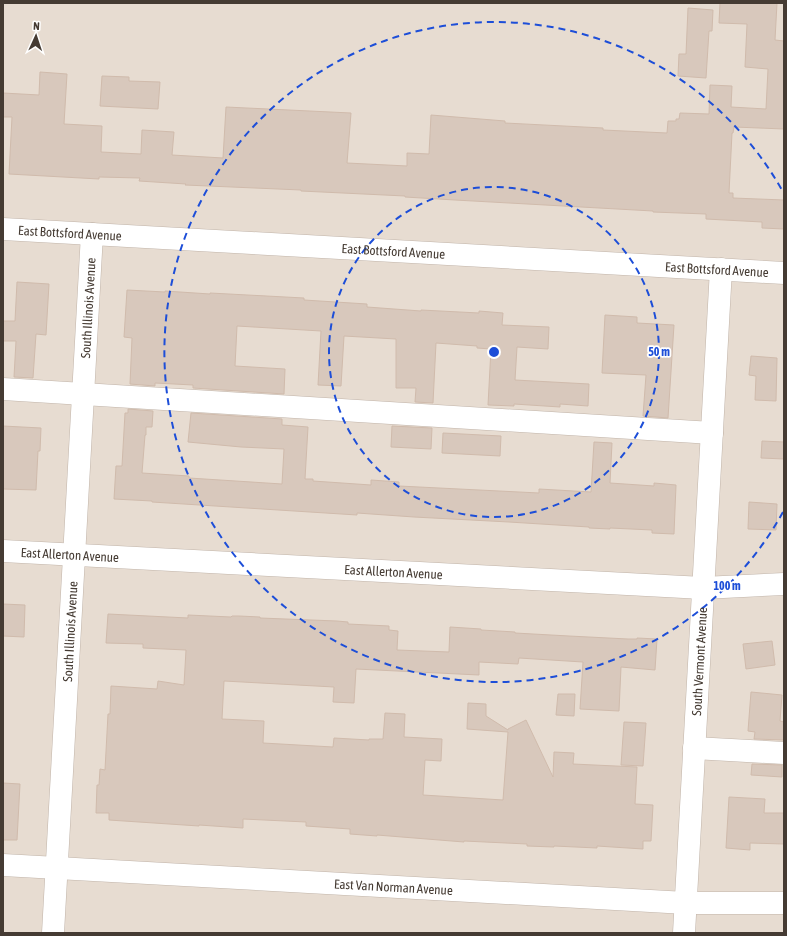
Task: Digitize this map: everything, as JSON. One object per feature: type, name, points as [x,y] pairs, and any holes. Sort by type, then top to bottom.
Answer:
[{"type":"street","name":"East Bottsford Avenue","points":[[3,229],[784,273]]},
{"type":"street","name":"South Illinois Avenue","points":[[53,933],[92,234]]},
{"type":"street","name":"South Vermont Avenue","points":[[684,933],[721,269]]},
{"type":"street","points":[[3,389],[712,433]]},
{"type":"street","name":"East Allerton Avenue","points":[[3,551],[703,588],[784,584]]},
{"type":"street","points":[[694,748],[784,753]]},
{"type":"street","name":"East Van Norman Avenue","points":[[3,865],[686,903],[784,903]]},
{"type":"shaded area","points":[[3,3],[784,3],[784,933],[3,933]]},
{"type":"building","points":[[720,3],[777,3],[775,40],[784,41],[784,129],[734,127],[732,133],[729,193],[733,193],[733,198],[784,200],[784,229],[762,228],[762,222],[706,219],[706,214],[301,190],[185,185],[186,184],[139,181],[140,178],[99,177],[99,179],[9,174],[12,117],[3,117],[3,93],[39,95],[40,72],[67,74],[64,124],[102,126],[101,152],[141,154],[142,130],[174,132],[172,155],[223,158],[226,107],[351,113],[347,163],[407,166],[407,153],[429,154],[431,115],[505,121],[505,123],[667,133],[668,121],[676,121],[676,119],[679,119],[680,113],[709,114],[710,85],[732,86],[731,107],[766,109],[768,69],[745,67],[747,24],[719,23]]},
{"type":"building","points":[[688,8],[713,10],[712,31],[709,31],[706,78],[678,76],[679,54],[686,54]]},
{"type":"building","points":[[102,76],[129,77],[129,81],[160,82],[158,109],[100,106]]},
{"type":"building","points":[[17,282],[49,284],[46,335],[36,334],[33,378],[14,377],[16,341],[3,341],[3,321],[15,321]]},
{"type":"building","points":[[127,290],[304,298],[304,300],[367,304],[367,307],[421,311],[479,313],[479,311],[503,313],[502,325],[549,327],[548,349],[517,347],[515,380],[589,384],[588,406],[560,404],[560,407],[514,404],[514,406],[488,405],[491,349],[477,348],[477,346],[436,343],[433,403],[415,402],[416,388],[396,388],[396,339],[344,336],[341,386],[318,385],[321,331],[237,326],[235,366],[285,369],[284,394],[193,388],[193,385],[155,383],[155,386],[130,384],[132,338],[124,337]]},
{"type":"building","points":[[605,315],[637,317],[637,323],[674,325],[668,418],[643,416],[646,375],[602,373]]},
{"type":"building","points":[[751,356],[777,358],[776,401],[755,400],[756,376],[749,375]]},
{"type":"building","points":[[128,409],[153,411],[152,427],[146,427],[142,473],[189,476],[189,478],[282,484],[284,449],[188,442],[191,413],[282,419],[282,425],[308,427],[305,479],[313,479],[313,481],[371,485],[371,480],[399,482],[399,486],[539,493],[539,489],[591,492],[594,442],[612,443],[610,483],[654,486],[654,483],[676,485],[674,534],[652,533],[652,530],[589,528],[357,513],[357,515],[114,499],[116,466],[122,466],[125,413],[128,413]]},
{"type":"building","points":[[3,426],[41,428],[36,490],[3,489]]},
{"type":"building","points":[[392,426],[432,428],[431,449],[391,447]]},
{"type":"building","points":[[443,433],[501,436],[500,456],[442,453]]},
{"type":"building","points":[[762,441],[784,442],[784,459],[761,458]]},
{"type":"building","points":[[749,502],[777,504],[776,530],[748,529]]},
{"type":"building","points":[[3,604],[25,605],[24,637],[3,636]]},
{"type":"building","points":[[108,614],[188,618],[188,615],[239,616],[337,621],[348,622],[348,624],[389,626],[389,630],[398,631],[397,650],[449,652],[450,627],[515,633],[628,639],[657,639],[655,670],[621,667],[619,711],[580,709],[583,662],[519,658],[518,664],[479,662],[479,675],[356,669],[354,703],[333,702],[334,687],[224,681],[222,719],[264,721],[263,743],[333,747],[334,738],[369,740],[383,739],[385,713],[405,714],[404,737],[442,739],[441,761],[425,760],[423,795],[503,800],[508,732],[467,729],[468,703],[486,704],[486,716],[508,730],[526,720],[553,777],[554,752],[574,753],[573,764],[637,767],[635,804],[653,805],[651,841],[643,841],[643,849],[597,846],[597,848],[527,846],[527,844],[464,842],[350,834],[350,829],[306,826],[306,822],[243,819],[243,828],[109,820],[109,813],[96,813],[97,785],[99,785],[100,769],[105,770],[111,686],[157,689],[158,681],[184,685],[186,650],[143,648],[143,644],[106,643]]},
{"type":"building","points":[[772,641],[775,665],[746,669],[743,644]]},
{"type":"building","points":[[751,692],[782,695],[780,721],[784,722],[784,740],[754,739],[755,732],[748,731]]},
{"type":"building","points":[[558,694],[575,694],[574,716],[556,715]]},
{"type":"building","points":[[624,722],[646,723],[643,766],[621,765]]},
{"type":"building","points":[[752,764],[782,765],[782,777],[751,775]]},
{"type":"building","points":[[3,783],[20,784],[17,840],[3,840]]},
{"type":"building","points":[[729,797],[765,799],[764,813],[784,813],[784,844],[750,843],[750,850],[726,848]]}]
